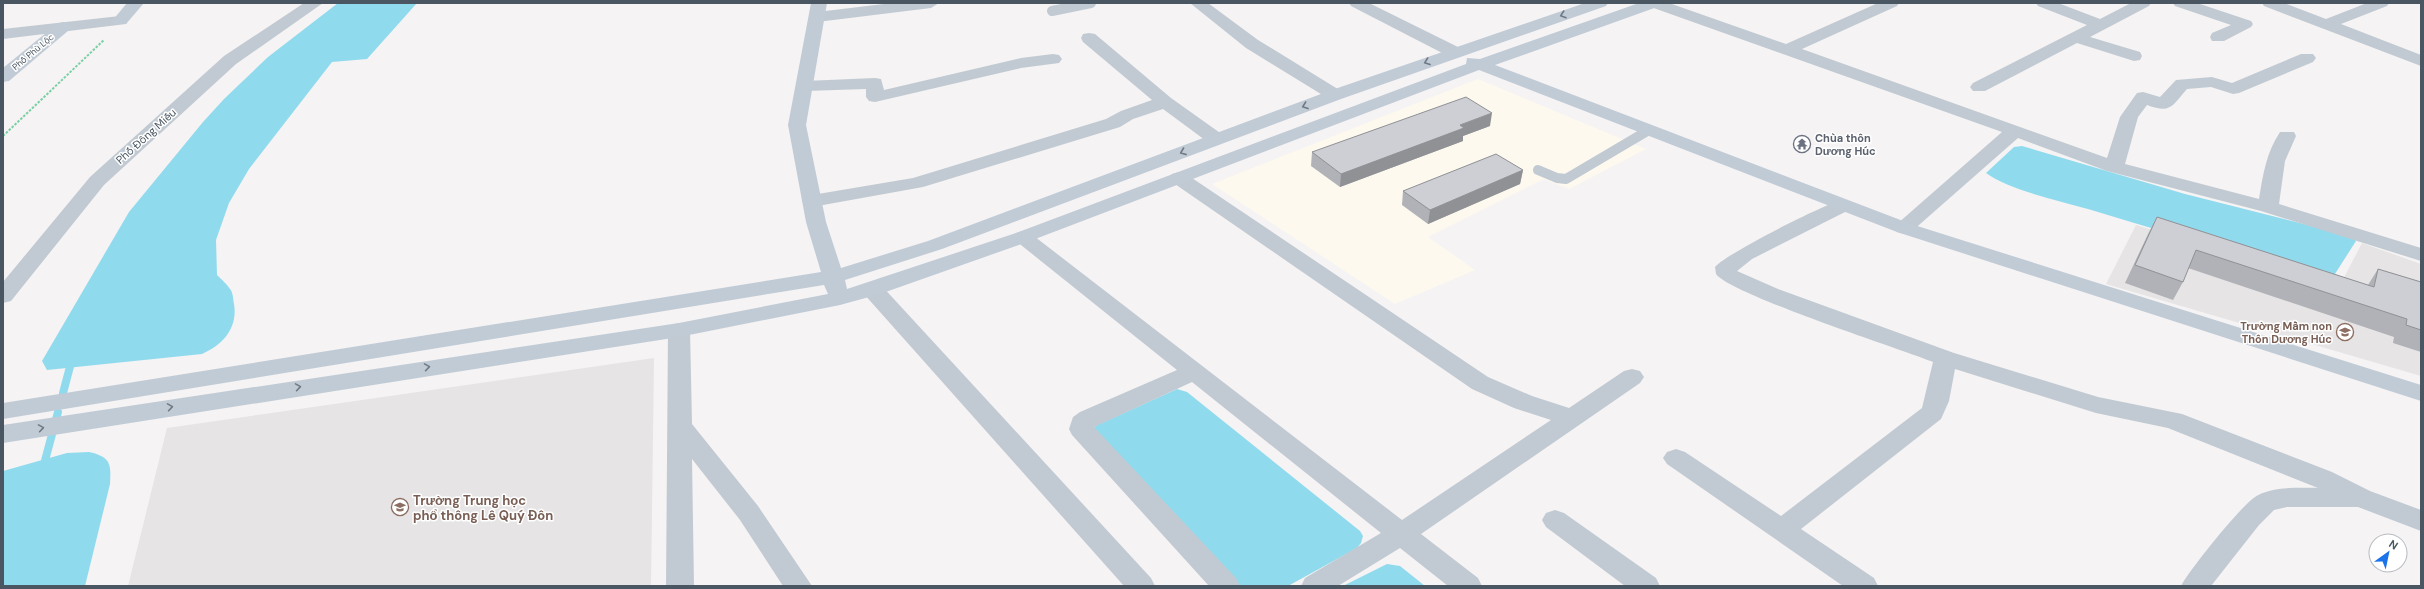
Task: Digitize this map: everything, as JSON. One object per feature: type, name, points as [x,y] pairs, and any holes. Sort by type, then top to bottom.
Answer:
[{"type":"main road","points":[[120,21],[136,3]]},
{"type":"main road","points":[[3,412],[833,277],[935,245],[1335,95],[1454,52],[1600,3]]},
{"type":"main road","points":[[3,434],[679,330],[840,298],[872,289],[1023,236],[1478,65],[1654,3]]},
{"type":"main road","points":[[818,10],[798,125],[816,222],[840,298]]},
{"type":"main road","name":"Phố Phù Lộc","points":[[3,77],[63,27]]},
{"type":"main road","points":[[1454,52],[1478,65],[1842,206],[1904,228],[2421,393]]},
{"type":"main road","points":[[386,374],[396,348]]},
{"type":"street","name":"Phố Đông Miếu","points":[[3,296],[96,181],[230,60],[315,3]]},
{"type":"street","points":[[818,10],[931,3]]},
{"type":"street","points":[[1198,3],[1252,44],[1335,95]]},
{"type":"street","points":[[1358,3],[1454,52]]},
{"type":"street","points":[[1654,3],[2114,167],[2268,207],[2421,255]]},
{"type":"street","points":[[1786,50],[1891,3]]},
{"type":"street","points":[[2044,3],[2099,24]]},
{"type":"street","points":[[1979,87],[2099,24],[2143,3]]},
{"type":"street","points":[[2181,3],[2245,24],[2218,37]]},
{"type":"street","points":[[2270,3],[2421,61]]},
{"type":"street","points":[[2327,24],[2381,3]]},
{"type":"street","points":[[3,34],[120,21]]},
{"type":"street","points":[[2074,37],[2134,56]]},
{"type":"street","points":[[1090,38],[1165,102],[1216,139]]},
{"type":"street","points":[[2114,167],[2129,117],[2142,97],[2163,105],[2182,84],[2212,82],[2233,89],[2307,58]]},
{"type":"street","points":[[805,86],[875,83],[875,97],[1021,63],[1053,60]]},
{"type":"street","points":[[812,201],[916,183],[1113,123],[1127,115],[1165,102]]},
{"type":"street","points":[[1904,228],[2015,131]]},
{"type":"street","points":[[2268,207],[2275,161],[2287,136]]},
{"type":"street","points":[[1178,178],[1480,383],[1523,402],[1573,418]]},
{"type":"street","points":[[1842,206],[1745,255],[1726,267],[1727,274],[1736,280],[1770,294],[1946,358],[2096,405],[2173,420],[2323,479],[2361,498],[2421,521]]},
{"type":"street","points":[[1023,236],[1468,586]]},
{"type":"street","points":[[872,289],[1141,586]]},
{"type":"street","points":[[679,330],[680,586]]},
{"type":"street","points":[[1782,530],[1932,413],[1937,401],[1946,358]]},
{"type":"street","points":[[1196,372],[1089,418],[1082,424],[1081,429],[1226,586]]},
{"type":"street","points":[[1315,586],[1401,534],[1632,377]]},
{"type":"street","points":[[680,426],[749,513],[798,586]]},
{"type":"street","points":[[1676,458],[1864,586]]},
{"type":"street","points":[[2195,586],[2250,518],[2265,504],[2287,497],[2361,498]]},
{"type":"street","points":[[1555,520],[1646,586]]},
{"type":"lane","points":[[1052,11],[1091,3]]},
{"type":"lane","points":[[1538,170],[1558,178],[1566,179],[1649,130]]},
{"type":"path","points":[[3,136],[112,32],[120,21]]},
{"type":"shaded area","points":[[1478,79],[1646,149],[1569,189],[1544,179],[1428,237],[1475,270],[1395,304],[1212,184]]},
{"type":"shaded area","name":"Trường Mầm non Thôn Dương Húc","points":[[2136,225],[2339,287],[2362,243],[2421,264],[2421,376],[2106,284]]},
{"type":"shaded area","name":"Trường Trung học phổ thông Lê Quý Đôn","points":[[654,358],[651,586],[128,586],[167,428]]},
{"type":"water","points":[[338,3],[417,3],[367,59],[332,62],[249,169],[229,203],[216,240],[217,275],[231,290],[234,304],[234,321],[227,335],[216,346],[202,354],[47,370],[42,361],[129,212],[203,122],[224,99],[268,57]]},
{"type":"water","points":[[2022,146],[2185,194],[2339,233],[2352,237],[2356,241],[2333,277],[2272,262],[2149,228],[2021,190],[1986,173],[2014,147]]},
{"type":"water","points":[[1177,389],[1187,392],[1360,531],[1363,536],[1361,543],[1357,548],[1288,586],[1235,586],[1092,432],[1095,426]]},
{"type":"water","points":[[89,452],[102,456],[108,462],[110,466],[110,484],[85,586],[3,586],[3,471],[67,453]]},
{"type":"water","points":[[1387,564],[1400,566],[1425,586],[1343,586]]},
{"type":"building","points":[[1466,97],[1492,113],[1460,125],[1464,128],[1341,174],[1312,152]]},
{"type":"building","points":[[1496,154],[1523,170],[1430,210],[1403,191]]},
{"type":"building","points":[[2157,217],[2374,287],[2378,269],[2421,282],[2421,330],[2406,325],[2407,319],[2196,250],[2183,282],[2135,265]]},
{"type":"waterway","points":[[63,393],[72,359]]},
{"type":"waterway","points":[[43,468],[58,412]]},
{"type":"place","name":"Chùa thôn Dương Húc","points":[[1802,144]]},
{"type":"place","name":"Trường Mầm non Thôn Dương Húc","points":[[2345,332]]},
{"type":"place","name":"Trường Trung học phổ thông Lê Quý Đôn","points":[[400,507]]}]
